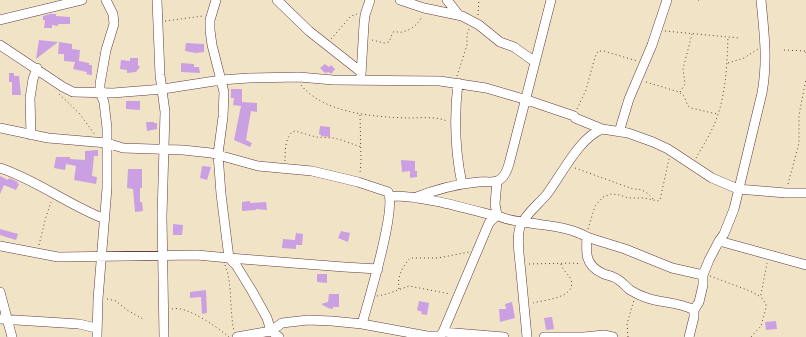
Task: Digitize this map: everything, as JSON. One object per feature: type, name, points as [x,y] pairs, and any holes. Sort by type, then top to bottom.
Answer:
[{"type":"street","points":[[0,20],[82,0]]},
{"type":"street","points":[[4,319],[79,324],[96,333],[107,188],[105,143],[106,113],[104,102],[100,94],[101,77],[106,50],[114,24],[113,14],[106,0]]},
{"type":"street","points":[[156,0],[160,75],[163,89],[165,118],[163,150],[162,255],[164,337]]},
{"type":"street","points":[[216,0],[211,16],[210,30],[212,45],[224,92],[218,154],[221,194],[229,258],[236,265],[267,318],[271,331],[279,337]]},
{"type":"street","points":[[277,0],[309,31],[326,44],[361,76]]},
{"type":"street","points":[[361,76],[363,38],[366,13],[370,0]]},
{"type":"street","points":[[400,0],[424,8],[458,14],[474,22],[500,42],[514,47],[535,62]]},
{"type":"street","points":[[447,0],[458,14]]},
{"type":"street","points":[[414,198],[426,193],[462,184],[497,181],[504,176],[507,171],[526,100],[551,0]]},
{"type":"street","points":[[619,132],[629,99],[657,31],[666,0]]},
{"type":"street","points":[[689,337],[694,317],[694,310],[701,294],[704,275],[709,260],[718,241],[724,234],[734,209],[762,93],[764,83],[766,42],[761,0]]},
{"type":"street","points":[[0,45],[69,90],[84,93],[131,93],[221,80],[249,78],[299,77],[333,80],[361,76],[457,83],[486,88],[574,116],[575,118],[602,129],[640,137],[671,151],[712,178],[738,189],[806,193]]},
{"type":"street","points":[[31,135],[30,98],[36,68]]},
{"type":"street","points":[[457,83],[456,148],[462,184]]},
{"type":"street","points":[[0,128],[48,138],[105,143],[123,148],[198,151],[218,154],[258,166],[312,171],[358,182],[388,192],[390,196],[388,217],[378,269],[362,324]]},
{"type":"street","points":[[527,337],[520,264],[520,228],[523,222],[547,194],[567,164],[589,136],[602,129]]},
{"type":"street","points":[[0,168],[14,173],[84,210],[105,219]]},
{"type":"street","points":[[441,335],[489,223],[496,215],[495,204],[497,181]]},
{"type":"street","points":[[390,196],[414,198],[496,215],[511,220],[560,228],[580,233],[672,268],[704,275]]},
{"type":"street","points":[[586,236],[586,251],[588,260],[592,267],[600,272],[616,278],[631,290],[647,298],[684,305],[694,310]]},
{"type":"street","points":[[718,241],[806,265]]},
{"type":"street","points":[[0,246],[38,254],[69,258],[197,255],[344,268],[378,269]]},
{"type":"street","points":[[0,292],[4,319],[12,337]]},
{"type":"street","points":[[236,334],[271,331],[282,323],[293,321],[332,321],[362,324],[427,336],[504,337]]},
{"type":"street","points":[[544,337],[584,337],[604,335],[613,337]]},
{"type":"path","points":[[457,83],[458,70],[468,43],[467,34],[478,15],[479,0]]},
{"type":"path","points":[[363,38],[384,43],[388,42],[394,32],[401,32],[418,24],[424,8]]},
{"type":"path","points":[[326,44],[351,16],[366,13]]},
{"type":"path","points":[[158,16],[164,21],[211,16]]},
{"type":"path","points":[[657,31],[739,38]]},
{"type":"path","points":[[680,93],[685,84],[683,69],[692,34]]},
{"type":"path","points":[[692,164],[712,130],[718,115],[728,63],[728,37]]},
{"type":"path","points":[[728,63],[751,55],[766,42]]},
{"type":"path","points":[[784,50],[806,51],[806,56]]},
{"type":"path","points":[[574,116],[586,90],[598,51],[604,51],[632,60],[645,62]]},
{"type":"path","points":[[299,77],[301,86],[315,97],[360,115],[397,118],[439,118],[456,126]]},
{"type":"path","points":[[637,79],[680,93],[684,96],[688,106],[691,108],[718,115]]},
{"type":"path","points":[[786,193],[799,143],[799,115],[806,79]]},
{"type":"path","points":[[58,93],[79,113],[105,143]]},
{"type":"path","points":[[358,182],[361,171],[360,115]]},
{"type":"path","points":[[289,168],[285,160],[287,141],[289,135],[295,131],[316,138],[341,140],[361,147]]},
{"type":"path","points":[[586,236],[595,206],[603,197],[615,194],[628,198],[660,200],[662,197],[671,151]]},
{"type":"path","points":[[567,164],[633,189],[642,190],[648,193],[654,200]]},
{"type":"path","points":[[38,254],[46,217],[54,194]]},
{"type":"path","points":[[399,289],[398,278],[410,258],[438,258],[479,248]]},
{"type":"path","points":[[761,297],[768,255]]},
{"type":"path","points":[[217,257],[224,262],[226,268],[231,317],[236,334]]},
{"type":"path","points":[[520,264],[573,263],[592,267]]},
{"type":"path","points":[[524,305],[553,299],[568,292],[571,287],[571,280],[563,270],[561,264]]},
{"type":"path","points":[[704,275],[750,291],[761,297],[766,304],[766,308],[761,326],[751,337]]},
{"type":"path","points":[[370,296],[387,294],[409,286],[458,295]]},
{"type":"path","points":[[628,337],[627,324],[634,302],[634,296],[631,290]]},
{"type":"path","points":[[98,299],[110,299],[116,301],[127,310],[143,319]]},
{"type":"path","points":[[164,311],[175,308],[187,311],[218,328],[229,337]]},
{"type":"building","points":[[50,14],[70,17],[70,24],[58,24],[58,26],[52,25],[52,28],[44,28],[45,20],[43,20],[43,16]]},
{"type":"building","points":[[39,40],[58,42],[36,59]]},
{"type":"building","points":[[59,42],[72,44],[72,49],[80,50],[79,61],[92,65],[92,75],[86,74],[87,72],[73,69],[75,62],[64,61],[64,54],[58,54]]},
{"type":"building","points":[[186,43],[204,44],[204,52],[196,53],[185,51]]},
{"type":"building","points":[[130,58],[138,58],[138,65],[140,67],[136,72],[127,73],[127,70],[120,69],[121,60],[130,61]]},
{"type":"building","points":[[181,63],[194,64],[194,67],[199,67],[200,73],[181,72]]},
{"type":"building","points":[[325,64],[329,67],[331,65],[335,69],[331,74],[329,72],[325,73],[320,68]]},
{"type":"building","points":[[9,73],[14,73],[14,76],[19,76],[21,95],[12,95],[12,82],[9,82]]},
{"type":"building","points":[[231,89],[242,89],[242,102],[257,103],[257,112],[251,111],[246,140],[252,143],[250,147],[234,140],[241,106],[233,105],[234,98],[231,98]]},
{"type":"building","points":[[126,101],[140,101],[140,110],[126,109]]},
{"type":"building","points":[[146,122],[157,123],[157,129],[147,131]]},
{"type":"building","points":[[320,126],[330,127],[330,137],[321,136],[319,134]]},
{"type":"building","points":[[98,150],[98,156],[94,156],[92,176],[97,177],[96,184],[74,180],[76,166],[66,164],[65,170],[54,168],[56,157],[70,157],[70,159],[85,160],[85,151]]},
{"type":"building","points":[[401,160],[415,161],[415,171],[417,171],[417,177],[410,178],[410,171],[402,172]]},
{"type":"building","points":[[202,166],[211,167],[207,180],[200,178]]},
{"type":"building","points":[[128,169],[142,169],[140,202],[142,202],[143,211],[135,212],[133,189],[127,188]]},
{"type":"building","points":[[0,176],[8,180],[9,178],[18,182],[17,183],[19,184],[16,190],[4,185],[0,194]]},
{"type":"building","points":[[250,201],[250,203],[266,202],[267,210],[256,209],[242,211],[242,202]]},
{"type":"building","points":[[173,224],[183,225],[182,235],[173,235]]},
{"type":"building","points":[[0,229],[18,234],[16,240],[0,235]]},
{"type":"building","points":[[341,231],[350,233],[348,242],[338,238]]},
{"type":"building","points":[[296,233],[303,234],[302,245],[296,245],[296,249],[282,248],[283,239],[295,240]]},
{"type":"building","points":[[317,274],[327,274],[327,283],[317,282]]},
{"type":"building","points":[[206,290],[207,313],[202,314],[201,297],[190,298],[190,292]]},
{"type":"building","points":[[329,294],[339,294],[339,307],[333,307],[333,309],[321,304],[328,302]]},
{"type":"building","points":[[419,301],[429,303],[427,315],[421,314],[422,312],[417,310]]},
{"type":"building","points":[[512,302],[515,318],[500,322],[499,309],[506,309],[505,304]]},
{"type":"building","points":[[552,317],[554,329],[546,330],[544,318]]},
{"type":"building","points":[[776,321],[777,329],[766,330],[765,322]]}]
